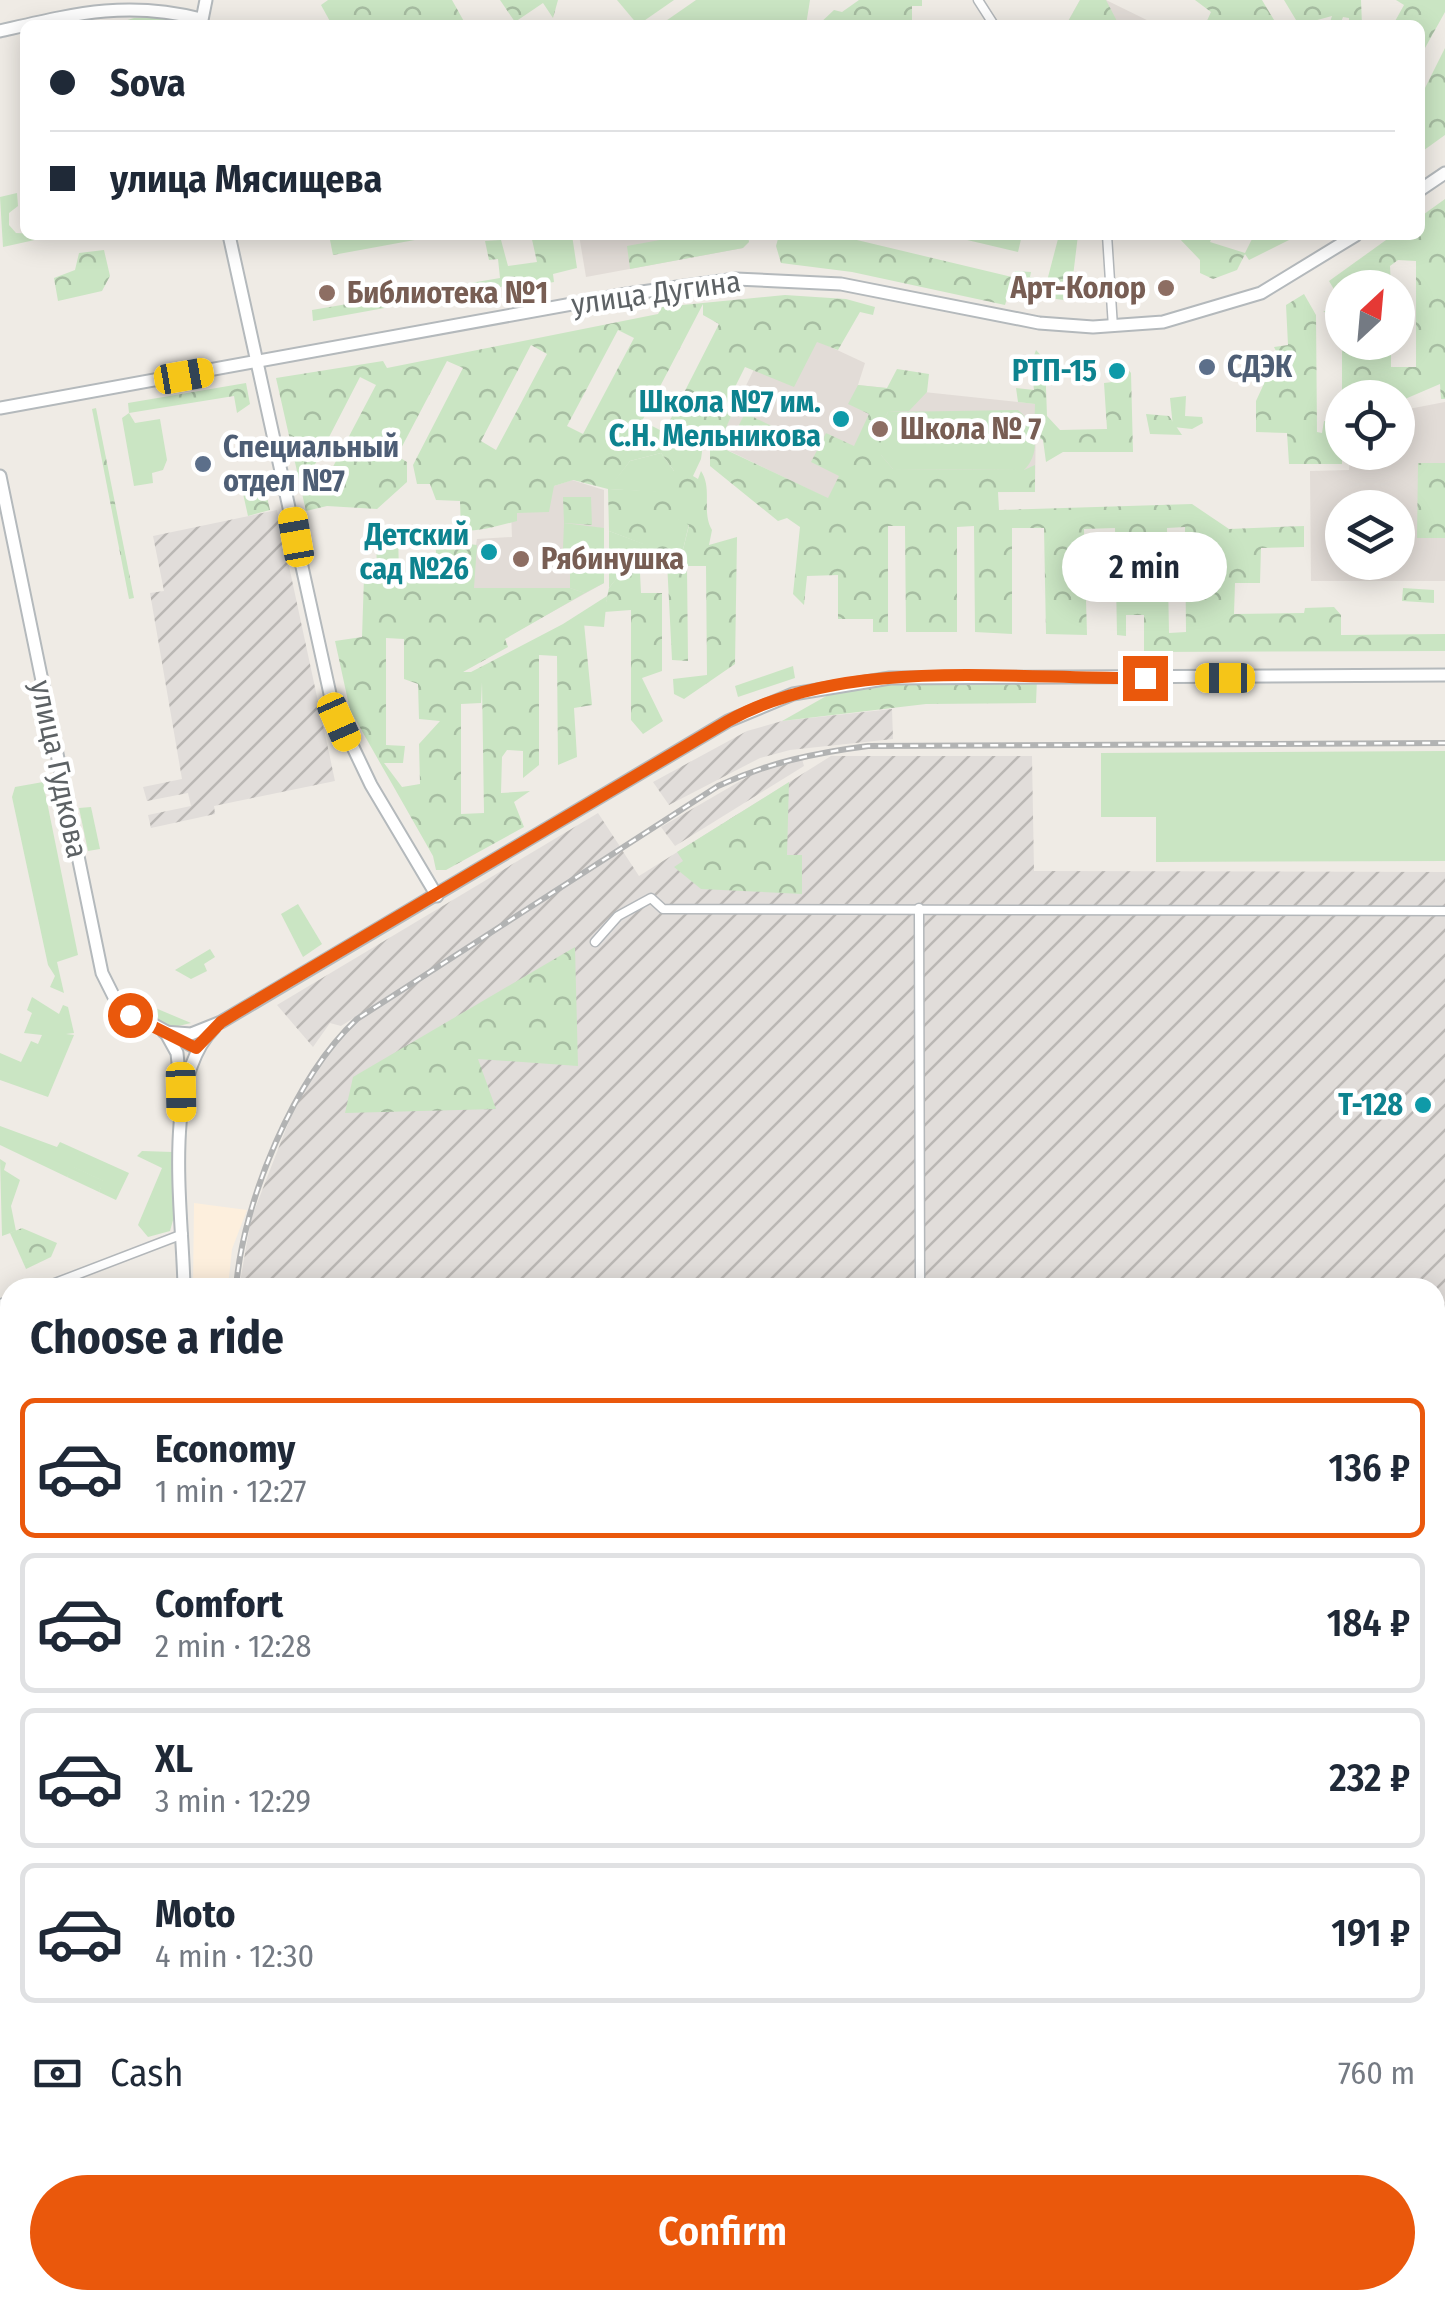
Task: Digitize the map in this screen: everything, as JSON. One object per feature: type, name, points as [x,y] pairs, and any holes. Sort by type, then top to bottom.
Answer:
[{"type":"main road","points":[[41,20],[100,4],[162,7],[196,20]]},
{"type":"main road","points":[[230,240],[332,703],[371,785],[437,896]]},
{"type":"main road","name":"улица Дугина","points":[[0,408],[627,294],[736,279],[841,284],[1039,323],[1113,327],[1164,322],[1245,300],[1347,240]]},
{"type":"main road","name":"улица Гудкова","points":[[0,476],[6,538],[102,972],[118,1005],[196,1048]]},
{"type":"main road","points":[[164,1032],[191,1034],[221,1022],[743,712],[819,687],[890,678],[1445,675]]},
{"type":"main road","points":[[181,1092],[196,1048],[221,1022]]},
{"type":"main road","points":[[164,1032],[177,1053],[181,1092],[184,1278]]},
{"type":"street","points":[[1107,240],[1113,327]]},
{"type":"street","points":[[596,942],[618,916],[651,898],[663,909],[1445,911]]},
{"type":"street","points":[[919,908],[920,1278]]},
{"type":"street","points":[[68,1278],[183,1234]]},
{"type":"shaded area","points":[[1080,0],[1106,0],[1147,20],[1069,20]]},
{"type":"shaded area","points":[[580,240],[742,240],[743,248],[586,277]]},
{"type":"shaded area","name":"Школа № 7","points":[[777,322],[865,363],[858,385],[1036,404],[1035,492],[851,493],[835,502],[717,445]]},
{"type":"shaded area","points":[[1445,402],[1445,581],[1311,581],[1310,471],[1415,470],[1415,408]]},
{"type":"shaded area","name":"Рябинушка","points":[[572,480],[604,490],[604,583],[493,645],[444,625],[435,541],[476,545],[477,539],[512,537],[510,485],[554,486]]},
{"type":"shaded area","points":[[277,510],[335,781],[214,806],[215,814],[151,828],[148,815],[191,806],[188,793],[147,801],[143,787],[182,779],[150,593],[164,591],[153,536]]},
{"type":"shaded area","points":[[892,709],[893,739],[790,750],[760,758],[669,805],[653,782],[747,731],[782,721]]},
{"type":"shaded area","points":[[831,756],[1032,756],[1034,871],[1445,872],[1445,1278],[241,1278],[251,1219],[296,1103],[326,1053],[360,1019],[622,850],[639,876]]},
{"type":"shaded area","points":[[802,759],[804,766],[675,846],[661,827],[749,776]]},
{"type":"shaded area","points":[[598,813],[621,848],[341,1026],[330,1023],[313,1047],[277,1005]]},
{"type":"shaded area","points":[[194,1203],[247,1210],[232,1249],[229,1278],[193,1278]]},
{"type":"green space","points":[[328,0],[452,0],[463,20],[329,20],[321,5]]},
{"type":"green space","points":[[500,0],[558,0],[553,18],[543,3],[514,20]]},
{"type":"green space","points":[[617,0],[674,0],[645,20],[634,20]]},
{"type":"green space","points":[[696,0],[810,0],[807,20],[667,20]]},
{"type":"green space","points":[[859,0],[922,0],[922,6],[912,6],[912,20],[823,20],[834,10],[842,12]]},
{"type":"green space","points":[[1080,0],[1106,0],[1116,20],[1069,20]]},
{"type":"green space","points":[[1195,0],[1262,0],[1274,20],[1207,20],[1211,12]]},
{"type":"green space","points":[[1284,0],[1361,0],[1362,20],[1331,20],[1332,16],[1296,20]]},
{"type":"green space","points":[[1396,0],[1445,0],[1445,12],[1425,48],[1425,20],[1396,20],[1404,5]]},
{"type":"green space","points":[[163,18],[170,20],[127,20]]},
{"type":"green space","points":[[1445,48],[1445,135],[1425,149],[1425,88]]},
{"type":"green space","points":[[17,193],[18,206],[9,213],[9,225],[20,233],[20,240],[34,240],[3,247],[0,197]]},
{"type":"green space","points":[[1445,199],[1445,399],[1441,399],[1440,384],[1415,395],[1415,380],[1342,380],[1342,360],[1391,360],[1391,367],[1416,367],[1416,261],[1398,260],[1390,270],[1344,270],[1386,240],[1425,240],[1425,213]]},
{"type":"green space","points":[[330,240],[415,240],[333,255]]},
{"type":"green space","points":[[501,240],[508,266],[537,262],[532,240],[573,240],[577,268],[553,274],[554,282],[512,289],[511,285],[313,321],[312,310],[500,278],[498,259],[489,260],[485,241]]},
{"type":"green space","points":[[660,240],[749,242],[743,248],[630,269],[627,246]]},
{"type":"green space","points":[[778,240],[857,240],[1012,277],[1015,271],[1031,272],[1030,277],[1047,281],[1058,240],[1077,240],[1070,301],[1009,292],[1005,305],[852,272],[781,263]]},
{"type":"green space","points":[[967,240],[1021,240],[1018,252]]},
{"type":"green space","points":[[1181,240],[1211,240],[1245,253],[1252,240],[1289,240],[1249,260],[1245,254],[1237,270],[1213,279],[1200,273],[1200,260]]},
{"type":"green space","points":[[104,250],[110,276],[102,291],[58,301],[54,278],[75,270],[79,253]]},
{"type":"green space","points":[[1304,294],[1316,315],[1317,432],[1322,433],[1325,421],[1325,464],[1289,464],[1287,433],[1256,432],[1256,401],[1273,364],[1285,369],[1274,347],[1288,345],[1286,305]]},
{"type":"green space","points":[[785,295],[846,299],[875,307],[873,315],[860,312],[838,350],[817,342],[794,387],[745,367],[725,407],[733,412],[718,446],[828,498],[839,476],[811,462],[826,433],[854,446],[869,414],[848,404],[858,385],[887,388],[897,369],[929,374],[927,392],[909,411],[888,412],[881,424],[881,455],[893,469],[1024,470],[1035,465],[1035,492],[998,492],[999,510],[1192,504],[1229,529],[1304,526],[1304,547],[1261,548],[1260,583],[1235,583],[1234,614],[1304,613],[1305,608],[1334,607],[1341,615],[1341,635],[1445,634],[1445,651],[1144,652],[1144,615],[1126,615],[1126,636],[1117,635],[1115,528],[1084,529],[1087,635],[1046,634],[1044,528],[1012,528],[1012,634],[975,632],[974,526],[957,527],[957,632],[906,632],[905,526],[888,526],[888,632],[873,632],[873,619],[838,619],[838,575],[807,576],[804,605],[793,594],[800,527],[787,518],[778,521],[710,466],[710,434],[704,437],[701,459],[693,476],[698,479],[701,471],[706,485],[712,530],[709,545],[737,537],[735,664],[684,699],[674,694],[673,679],[707,675],[706,566],[687,566],[688,661],[672,660],[667,562],[640,573],[641,593],[662,593],[662,671],[642,678],[663,721],[643,734],[631,720],[631,610],[604,612],[609,588],[643,544],[609,531],[608,489],[573,480],[554,486],[549,512],[517,513],[517,521],[461,531],[460,501],[436,500],[430,484],[417,484],[413,465],[463,368],[447,361],[397,456],[407,462],[407,482],[377,509],[327,506],[306,511],[276,378],[383,361],[387,368],[658,314],[662,307]],"holes":[[[703,304],[703,315],[719,324],[664,432],[642,421]],[[618,330],[634,338],[583,434],[567,426]],[[531,345],[547,354],[496,450],[481,441]],[[360,377],[376,385],[326,480],[311,472]],[[661,453],[674,471],[673,492],[609,489],[630,461]],[[677,519],[689,525],[682,554],[668,560]],[[1185,527],[1186,632],[1169,633],[1167,528]]]},
{"type":"green space","points":[[1036,350],[1045,360],[1047,416],[1060,430],[1107,429],[1104,383],[1121,381],[1121,361],[1131,373],[1133,452],[1063,452],[1046,462],[1043,440],[1034,435],[1035,404],[1018,402],[1016,388],[1034,390],[1031,364]]},
{"type":"green space","points":[[246,383],[250,404],[237,413],[234,396],[129,413],[128,403]]},
{"type":"green space","points":[[1186,396],[1185,416],[1202,417],[1203,423],[1192,429],[1173,427],[1170,398]]},
{"type":"green space","points":[[96,408],[134,598],[129,599],[92,409]]},
{"type":"green space","points":[[1018,410],[1033,430],[1035,447],[1024,470],[893,469],[881,455],[881,424],[888,412]]},
{"type":"green space","points":[[129,413],[135,423],[160,419],[167,460],[163,470],[152,473],[153,483],[134,486],[122,418]]},
{"type":"green space","points":[[745,413],[778,429],[770,447],[736,431]]},
{"type":"green space","points":[[1146,414],[1169,416],[1182,435],[1150,434]]},
{"type":"green space","points":[[661,453],[674,471],[674,493],[608,489],[630,461]]},
{"type":"green space","points":[[1418,463],[1445,463],[1445,538],[1417,538]]},
{"type":"green space","points":[[264,484],[270,510],[248,516],[242,489]]},
{"type":"green space","points":[[563,497],[591,497],[592,525],[564,523]]},
{"type":"green space","points":[[676,518],[689,524],[682,554],[667,561]]},
{"type":"green space","points":[[564,523],[604,528],[604,583],[585,593],[570,588],[570,573],[562,573]]},
{"type":"green space","points":[[444,531],[457,543],[477,545],[474,588],[570,588],[585,593],[505,639],[508,647],[463,672],[471,672],[563,624],[584,623],[592,705],[574,708],[577,757],[558,765],[557,656],[539,655],[539,765],[523,778],[523,751],[507,750],[502,757],[501,793],[530,791],[514,802],[524,827],[446,870],[436,870],[433,856],[350,710],[335,641],[362,637],[364,577],[377,574],[376,534],[398,533],[399,574],[438,574],[435,541]],"holes":[[[386,638],[404,639],[404,679],[418,684],[419,719],[440,721],[419,744],[420,784],[402,787],[384,763],[403,763],[405,746],[386,745]],[[482,682],[484,813],[461,814],[461,704],[481,703]]]},
{"type":"green space","points":[[609,531],[644,544],[609,588]]},
{"type":"green space","points":[[1403,588],[1434,590],[1434,603],[1402,601]]},
{"type":"green space","points":[[607,596],[604,627],[563,624]]},
{"type":"green space","points":[[793,666],[795,678],[738,697],[735,686]]},
{"type":"green space","points":[[1037,679],[1036,703],[926,704],[782,721],[853,681]]},
{"type":"green space","points":[[1445,751],[1445,861],[1156,862],[1156,817],[1101,817],[1101,753]]},
{"type":"green space","points":[[43,782],[78,955],[57,962],[64,993],[50,987],[55,976],[48,965],[12,797],[15,787]]},
{"type":"green space","points":[[789,782],[787,855],[802,855],[802,894],[701,889],[674,867],[683,861],[677,852]]},
{"type":"green space","points":[[91,807],[100,849],[88,851],[79,808]]},
{"type":"green space","points":[[298,904],[322,944],[303,957],[281,914]]},
{"type":"green space","points":[[575,947],[578,1066],[478,1059],[496,1109],[345,1113],[353,1077]]},
{"type":"green space","points":[[210,949],[215,957],[204,964],[207,971],[191,979],[175,970]]},
{"type":"green space","points":[[32,997],[59,1014],[63,1005],[68,1007],[74,1033],[66,1034],[74,1035],[48,1097],[0,1080],[0,1053],[21,1062],[31,1041],[38,1044],[42,1035],[24,1033],[32,1013],[27,1010]]},
{"type":"green space","points":[[141,1002],[191,1023],[170,1028],[138,1012],[135,1006]]},
{"type":"green space","points":[[0,1126],[57,1147],[60,1142],[129,1173],[116,1200],[99,1192],[103,1181],[73,1167],[67,1177],[0,1145]]},
{"type":"green space","points":[[142,1151],[173,1152],[175,1213],[170,1231],[148,1237],[138,1225],[162,1168],[137,1156]]},
{"type":"green space","points":[[0,1159],[6,1163],[4,1170],[20,1180],[11,1206],[16,1231],[2,1236]]},
{"type":"green space","points":[[72,1166],[104,1181],[99,1192],[67,1177]]},
{"type":"green space","points":[[22,1228],[57,1243],[51,1257],[26,1269],[10,1233]]},
{"type":"railway","points":[[237,1278],[249,1218],[276,1143],[312,1074],[357,1019],[718,786],[791,760],[868,746],[1445,743]]},
{"type":"place","name":"Арт-Колор","points":[[1166,288]]},
{"type":"place","name":"Библиотека №1","points":[[327,293]]},
{"type":"place","name":"СДЭК","points":[[1207,367]]},
{"type":"place","name":"РТП-15","points":[[1117,371]]},
{"type":"place","name":"Школа №7 им. С.Н. Мельникова","points":[[841,419]]},
{"type":"place","name":"Школа № 7","points":[[880,429]]},
{"type":"place","name":"Специальный отдел №7","points":[[203,464]]},
{"type":"place","name":"Детский сад №26","points":[[489,552]]},
{"type":"place","name":"Рябинушка","points":[[521,559]]},
{"type":"place","name":"Т-128","points":[[1423,1105]]},
{"type":"route","points":[[130,1015],[196,1048],[221,1022],[743,712],[793,694],[853,681],[890,678],[1145,678]]}]
